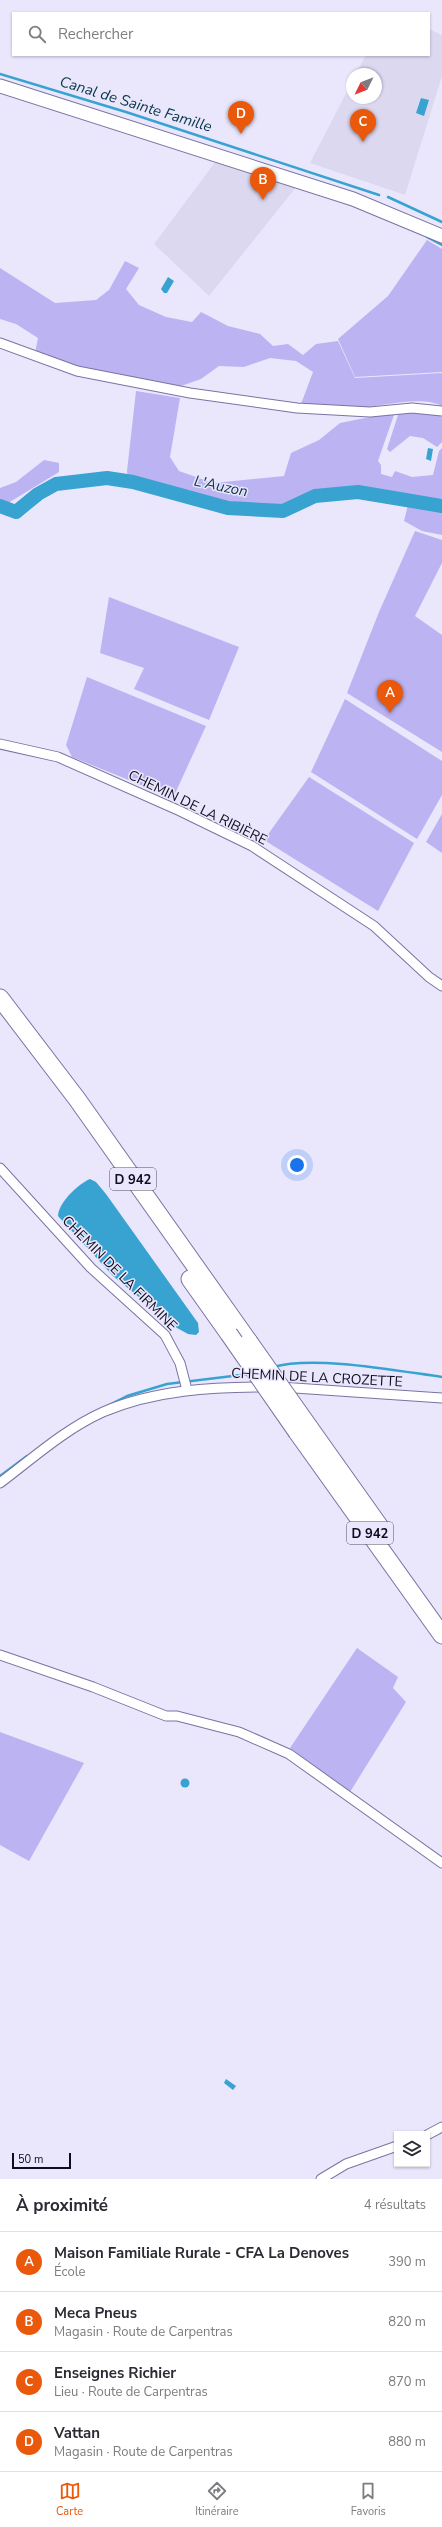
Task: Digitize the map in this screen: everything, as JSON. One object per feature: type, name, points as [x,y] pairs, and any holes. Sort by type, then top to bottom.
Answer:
[{"type":"highway","name":"D 942","points":[[0,998],[77,1098],[250,1342],[303,1429],[442,1635]]},
{"type":"highway","name":"D 942","points":[[0,1017],[68,1105],[229,1334],[303,1429],[442,1616]]},
{"type":"main road","points":[[0,86],[354,199],[442,236]]},
{"type":"street","points":[[0,343],[77,371],[190,393],[297,408],[370,412],[412,408],[442,411]]},
{"type":"street","name":"CHEMIN DE LA RIBIÈRE","points":[[0,744],[58,757],[180,811],[252,846],[374,926],[429,977],[442,986]]},
{"type":"street","name":"CHEMIN DE LA FIRMINE","points":[[0,1168],[91,1268],[165,1335],[180,1363],[187,1390]]},
{"type":"street","name":"CHEMIN DE LA CROZETTE","points":[[0,1483],[67,1432],[103,1412],[187,1390],[225,1387],[298,1387],[442,1398]]},
{"type":"street","points":[[0,1655],[94,1687],[166,1716],[176,1716],[240,1732],[290,1754],[442,1863]]},
{"type":"street","points":[[430,2133],[442,2126]]},
{"type":"street","points":[[322,2179],[346,2164],[394,2147]]},
{"type":"shaded area","points":[[430,29],[442,35],[442,76],[405,195],[310,163],[346,94],[346,104],[382,104],[382,68],[359,68],[365,56],[430,56]]},
{"type":"shaded area","points":[[216,161],[297,186],[209,296],[154,244]]},
{"type":"shaded area","points":[[427,240],[442,249],[442,372],[355,377],[338,339],[388,296]]},
{"type":"shaded area","points":[[125,261],[139,268],[126,289],[139,305],[166,317],[192,322],[201,312],[228,326],[260,334],[273,346],[288,344],[303,355],[316,344],[338,341],[355,378],[442,373],[442,406],[421,401],[347,409],[301,404],[313,372],[296,361],[270,358],[244,367],[219,366],[201,379],[181,386],[153,384],[83,369],[35,353],[38,338],[16,324],[0,319],[0,268],[55,303],[96,300],[109,290]]},
{"type":"shaded area","points":[[136,391],[180,398],[170,457],[179,471],[213,483],[284,476],[291,453],[319,440],[340,423],[395,412],[378,461],[381,465],[381,474],[392,477],[395,471],[412,477],[433,475],[439,451],[442,448],[442,535],[422,531],[404,521],[410,497],[359,487],[314,492],[283,507],[229,504],[128,479],[127,471]]},
{"type":"shaded area","points":[[399,412],[433,413],[442,417],[442,442],[437,447],[423,438],[410,436],[390,452],[387,449]]},
{"type":"shaded area","points":[[44,460],[59,463],[59,472],[0,508],[0,488],[16,482]]},
{"type":"shaded area","points":[[415,531],[442,540],[442,563],[415,616],[442,635],[442,752],[347,693],[379,612]]},
{"type":"shaded area","points":[[109,597],[239,647],[209,720],[134,689],[144,668],[100,653]]},
{"type":"shaded area","points":[[87,677],[206,726],[173,798],[72,757],[66,745]]},
{"type":"shaded area","points":[[345,699],[442,761],[442,795],[417,839],[311,772]]},
{"type":"shaded area","points":[[309,777],[414,843],[378,911],[264,840]]},
{"type":"shaded area","points":[[442,814],[442,853],[426,842]]},
{"type":"shaded area","points":[[357,1648],[398,1677],[393,1688],[406,1702],[350,1792],[290,1748]]},
{"type":"shaded area","points":[[0,1732],[84,1763],[29,1861],[0,1845]]},
{"type":"water","points":[[421,98],[429,100],[424,116],[416,113]]},
{"type":"water","points":[[168,277],[174,281],[167,293],[164,293],[161,289]]},
{"type":"water","points":[[428,448],[433,449],[431,461],[426,459]]},
{"type":"water","points":[[90,1179],[96,1182],[106,1194],[198,1323],[199,1332],[196,1335],[188,1334],[177,1328],[113,1276],[58,1216],[61,1205],[70,1194],[85,1181]]},
{"type":"water","points":[[185,1778],[190,1783],[185,1788],[180,1783]]},
{"type":"water","points":[[226,2079],[236,2086],[233,2090],[224,2083]]},
{"type":"waterway","name":"Canal de Sainte Famille","points":[[0,74],[126,112],[379,195]]},
{"type":"waterway","name":"Canal de Sainte Famille","points":[[388,197],[442,222]]},
{"type":"waterway","points":[[427,237],[442,245]]},
{"type":"waterway","name":"L'Auzon","points":[[0,506],[16,512],[38,494],[56,484],[107,478],[133,482],[228,508],[283,511],[315,496],[358,492],[442,506]]},
{"type":"waterway","points":[[273,1367],[290,1364],[333,1363],[442,1377]]},
{"type":"waterway","points":[[105,1407],[127,1396],[167,1384],[249,1374]]},
{"type":"waterway","points":[[62,1431],[71,1425]]},
{"type":"waterway","points":[[0,1476],[27,1456]]},
{"type":"place","name":"Vattan","points":[[241,134]]},
{"type":"place","name":"Enseignes Richier","points":[[363,142]]},
{"type":"place","name":"Meca Pneus","points":[[263,200]]},
{"type":"place","name":"Maison Familiale Rurale - CFA La Denoves","points":[[390,713]]}]
